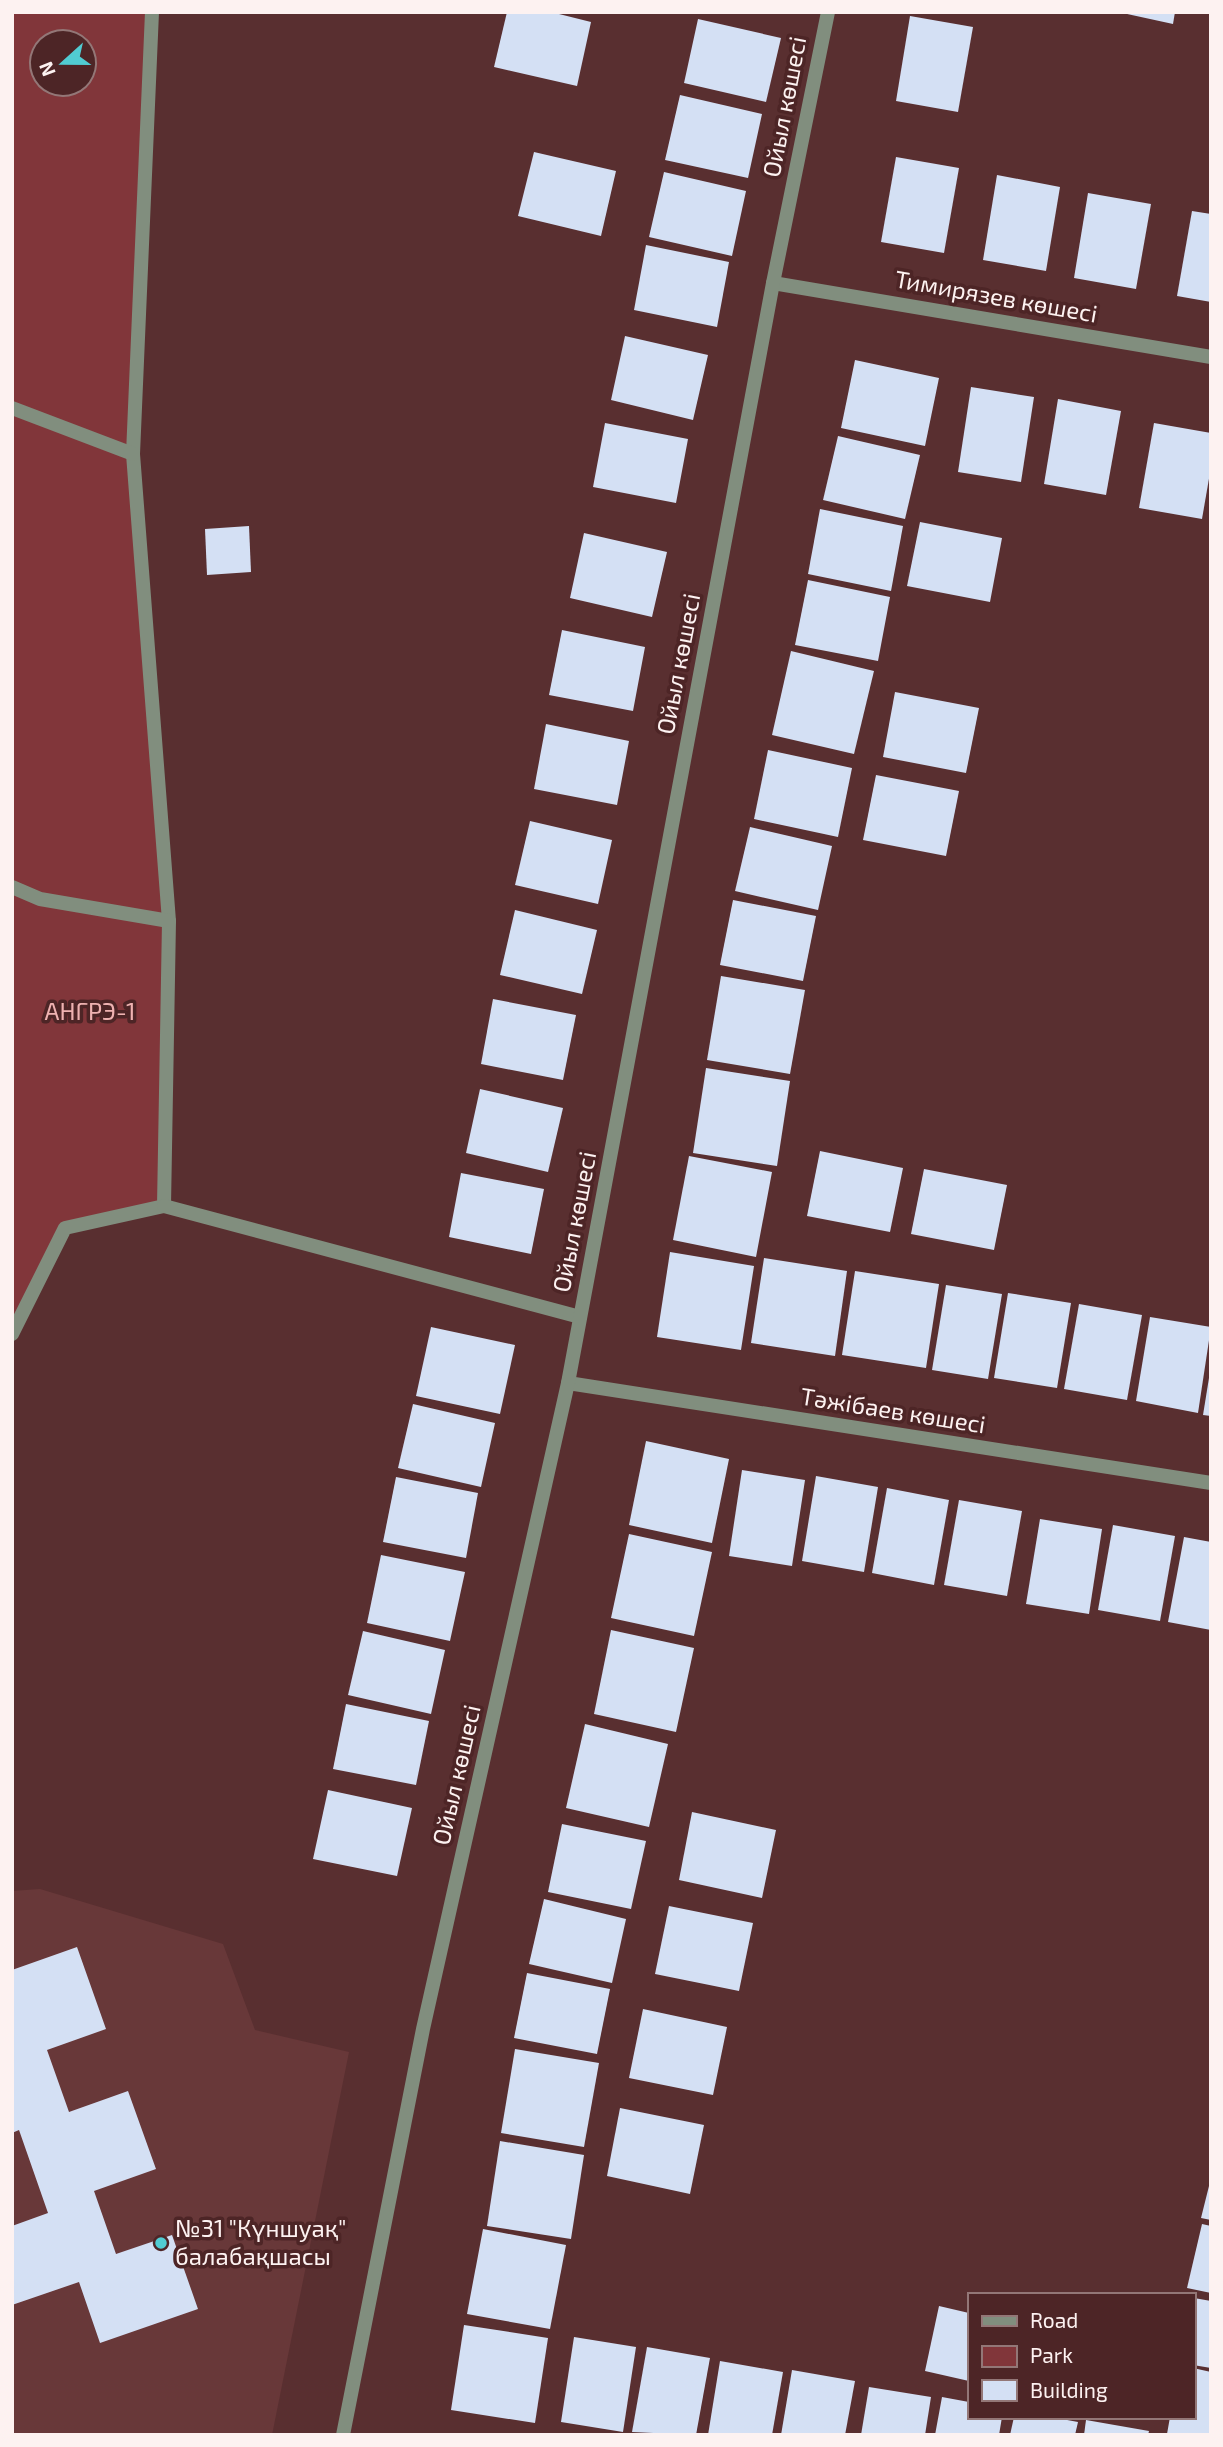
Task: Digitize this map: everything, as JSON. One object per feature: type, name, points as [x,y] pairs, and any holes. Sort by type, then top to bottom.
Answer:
[{"type":"street","points":[[152,12],[133,454],[169,921],[164,1206]]},
{"type":"street","name":"Ойыл көшесі","points":[[343,2435],[422,2029],[568,1383],[773,283],[828,12]]},
{"type":"street","name":"Тимирязев көшесі","points":[[773,283],[1211,357]]},
{"type":"street","points":[[12,408],[133,454]]},
{"type":"street","points":[[12,887],[40,900],[169,921]]},
{"type":"street","points":[[12,1334],[65,1228],[164,1206],[580,1317]]},
{"type":"street","name":"Тәжібаев көшесі","points":[[568,1383],[1211,1483]]},
{"type":"shaded area","name":"№31 \"Күншуақ\" балабақшасы","points":[[40,1889],[223,1944],[255,2030],[349,2052],[272,2435],[12,2435],[12,1891]]},
{"type":"green space","name":"АНГРЭ-1","points":[[12,12],[152,12],[136,482],[169,921],[164,1206],[65,1228],[12,1334]]},
{"type":"building","points":[[507,12],[551,12],[591,22],[577,86],[494,67]]},
{"type":"building","points":[[1118,12],[1175,12],[1173,24]]},
{"type":"building","points":[[910,16],[973,27],[958,112],[896,101]]},
{"type":"building","points":[[698,19],[781,38],[766,102],[684,83]]},
{"type":"building","points":[[680,95],[762,114],[748,178],[665,160]]},
{"type":"building","points":[[534,152],[616,171],[601,236],[518,216]]},
{"type":"building","points":[[896,157],[959,168],[944,253],[881,242]]},
{"type":"building","points":[[664,172],[746,191],[732,256],[649,237]]},
{"type":"building","points":[[997,175],[1060,187],[1046,271],[983,260]]},
{"type":"building","points":[[1088,193],[1151,204],[1136,289],[1074,278]]},
{"type":"building","points":[[1192,211],[1211,214],[1211,302],[1177,296]]},
{"type":"building","points":[[646,245],[729,262],[717,327],[634,310]]},
{"type":"building","points":[[625,336],[708,355],[693,420],[611,400]]},
{"type":"building","points":[[855,360],[939,378],[925,446],[841,428]]},
{"type":"building","points":[[971,387],[1034,397],[1021,482],[958,472]]},
{"type":"building","points":[[1058,399],[1121,411],[1106,495],[1044,484]]},
{"type":"building","points":[[605,423],[688,439],[676,503],[593,487]]},
{"type":"building","points":[[1154,423],[1211,433],[1211,467],[1202,519],[1139,508]]},
{"type":"building","points":[[838,436],[920,455],[905,519],[823,500]]},
{"type":"building","points":[[820,509],[903,526],[891,591],[808,574]]},
{"type":"building","points":[[920,522],[1002,538],[990,602],[907,586]]},
{"type":"building","points":[[249,526],[251,572],[207,575],[205,529]]},
{"type":"building","points":[[584,533],[667,552],[652,617],[570,598]]},
{"type":"building","points":[[808,580],[890,597],[878,661],[795,645]]},
{"type":"building","points":[[562,630],[645,647],[633,711],[549,695]]},
{"type":"building","points":[[791,651],[874,671],[854,754],[772,735]]},
{"type":"building","points":[[895,692],[979,708],[966,773],[883,757]]},
{"type":"building","points":[[546,724],[629,741],[617,805],[534,789]]},
{"type":"building","points":[[768,750],[852,768],[838,837],[754,819]]},
{"type":"building","points":[[876,775],[959,791],[946,856],[863,840]]},
{"type":"building","points":[[530,821],[612,840],[598,904],[515,885]]},
{"type":"building","points":[[750,827],[832,846],[818,910],[735,891]]},
{"type":"building","points":[[733,900],[816,916],[803,981],[720,965]]},
{"type":"building","points":[[515,910],[597,930],[582,994],[500,975]]},
{"type":"building","points":[[721,976],[805,990],[790,1074],[707,1060]]},
{"type":"building","points":[[493,999],[576,1015],[563,1080],[481,1064]]},
{"type":"building","points":[[706,1068],[790,1081],[777,1166],[693,1153]]},
{"type":"building","points":[[480,1089],[563,1108],[548,1172],[466,1153]]},
{"type":"building","points":[[820,1151],[903,1168],[890,1232],[807,1216]]},
{"type":"building","points":[[689,1156],[772,1172],[756,1257],[673,1240]]},
{"type":"building","points":[[924,1169],[1007,1185],[994,1250],[911,1234]]},
{"type":"building","points":[[461,1173],[544,1189],[531,1254],[449,1237]]},
{"type":"building","points":[[670,1252],[754,1266],[741,1350],[657,1337]]},
{"type":"building","points":[[764,1258],[847,1271],[835,1356],[751,1343]]},
{"type":"building","points":[[855,1271],[939,1284],[926,1368],[842,1355]]},
{"type":"building","points":[[946,1285],[1002,1294],[988,1379],[932,1370]]},
{"type":"building","points":[[1008,1293],[1071,1303],[1057,1388],[994,1378]]},
{"type":"building","points":[[1079,1304],[1142,1315],[1127,1400],[1064,1389]]},
{"type":"building","points":[[1150,1317],[1211,1327],[1198,1413],[1136,1401]]},
{"type":"building","points":[[431,1327],[515,1345],[500,1414],[416,1396]]},
{"type":"building","points":[[1209,1378],[1211,1379],[1211,1416],[1203,1415]]},
{"type":"building","points":[[413,1404],[495,1423],[481,1487],[398,1468]]},
{"type":"building","points":[[646,1441],[729,1459],[712,1543],[629,1525]]},
{"type":"building","points":[[742,1470],[805,1480],[792,1566],[729,1556]]},
{"type":"building","points":[[816,1476],[878,1487],[864,1572],[802,1561]]},
{"type":"building","points":[[396,1477],[478,1493],[466,1558],[383,1542]]},
{"type":"building","points":[[887,1488],[949,1500],[934,1585],[872,1573]]},
{"type":"building","points":[[959,1500],[1022,1511],[1007,1596],[944,1585]]},
{"type":"building","points":[[1040,1519],[1102,1529],[1089,1614],[1026,1604]]},
{"type":"building","points":[[1113,1525],[1175,1536],[1160,1621],[1098,1610]]},
{"type":"building","points":[[629,1534],[712,1552],[694,1636],[611,1618]]},
{"type":"building","points":[[1184,1537],[1211,1542],[1211,1630],[1168,1622]]},
{"type":"building","points":[[381,1555],[465,1572],[450,1641],[367,1623]]},
{"type":"building","points":[[611,1630],[694,1648],[676,1732],[594,1714]]},
{"type":"building","points":[[363,1631],[445,1650],[431,1714],[348,1695]]},
{"type":"building","points":[[346,1704],[429,1721],[416,1785],[333,1769]]},
{"type":"building","points":[[585,1724],[668,1744],[649,1827],[566,1808]]},
{"type":"building","points":[[328,1790],[412,1808],[397,1876],[313,1859]]},
{"type":"building","points":[[692,1812],[776,1830],[762,1898],[679,1880]]},
{"type":"building","points":[[562,1824],[646,1841],[631,1909],[548,1892]]},
{"type":"building","points":[[544,1899],[626,1919],[612,1983],[529,1964]]},
{"type":"building","points":[[669,1906],[753,1923],[739,1991],[655,1974]]},
{"type":"building","points":[[77,1947],[106,2029],[47,2050],[69,2112],[128,2091],[156,2169],[94,2191],[116,2254],[172,2235],[198,2309],[100,2343],[79,2282],[12,2305],[12,2226],[48,2213],[19,2130],[12,2133],[12,1970]]},
{"type":"building","points":[[527,1973],[610,1989],[597,2054],[514,2038]]},
{"type":"building","points":[[643,2009],[727,2027],[713,2095],[629,2078]]},
{"type":"building","points":[[515,2049],[599,2063],[584,2147],[501,2133]]},
{"type":"building","points":[[620,2108],[704,2125],[690,2194],[607,2176]]},
{"type":"building","points":[[500,2141],[584,2155],[571,2239],[487,2226]]},
{"type":"building","points":[[1211,2178],[1211,2220],[1201,2218]]},
{"type":"building","points":[[1202,2224],[1211,2226],[1211,2293],[1187,2288]]},
{"type":"building","points":[[483,2229],[566,2245],[550,2329],[467,2314]]},
{"type":"building","points":[[1195,2298],[1211,2301],[1211,2368],[1195,2365]]},
{"type":"building","points":[[939,2306],[968,2313],[968,2381],[925,2371]]},
{"type":"building","points":[[464,2325],[548,2338],[535,2423],[451,2410]]},
{"type":"building","points":[[574,2337],[636,2347],[623,2432],[561,2422]]},
{"type":"building","points":[[647,2347],[710,2358],[696,2435],[632,2432]]},
{"type":"building","points":[[720,2361],[783,2372],[772,2435],[708,2435]]},
{"type":"building","points":[[1195,2368],[1211,2372],[1211,2435],[1167,2434],[1170,2419],[1195,2419]]},
{"type":"building","points":[[792,2370],[855,2381],[845,2435],[781,2435]]},
{"type":"building","points":[[869,2387],[931,2397],[925,2435],[861,2435]]},
{"type":"building","points":[[942,2397],[968,2402],[968,2419],[1002,2419],[999,2435],[935,2435]]},
{"type":"building","points":[[1014,2419],[1062,2419],[1078,2422],[1075,2435],[1010,2435]]},
{"type":"building","points":[[1086,2420],[1149,2431],[1148,2435],[1084,2435]]},
{"type":"place","name":"№31 \"Күншуақ\" балабақшасы","points":[[161,2243]]}]
